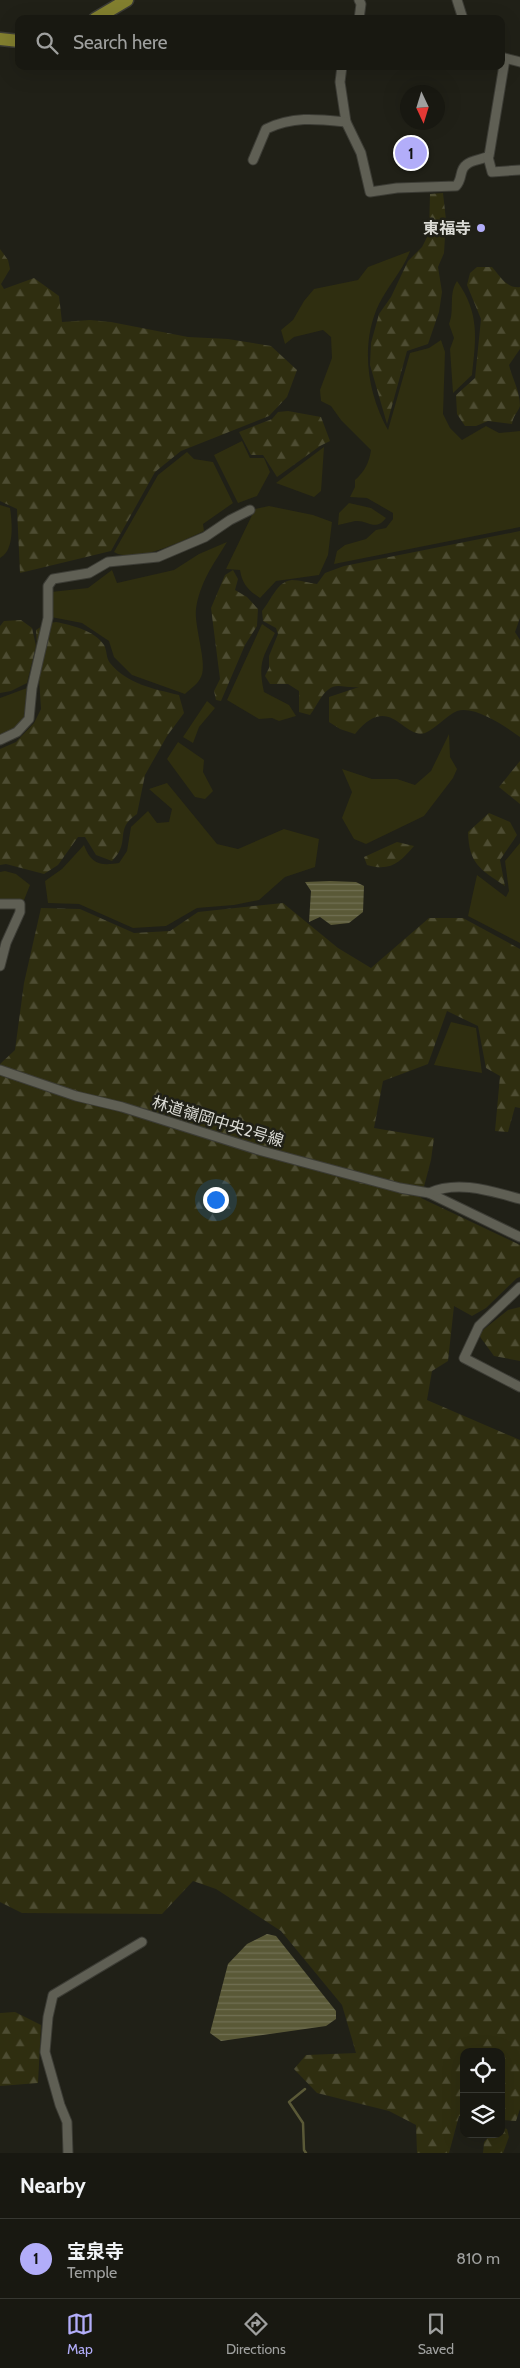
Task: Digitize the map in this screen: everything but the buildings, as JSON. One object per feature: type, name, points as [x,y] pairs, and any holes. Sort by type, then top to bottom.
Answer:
[{"type":"main road","points":[[102,15],[127,0]]},
{"type":"main road","points":[[0,39],[15,41]]},
{"type":"street","points":[[360,0],[360,15]]},
{"type":"street","points":[[458,0],[461,15]]},
{"type":"street","points":[[505,58],[520,62]]},
{"type":"street","points":[[342,70],[340,82],[346,122],[361,154],[370,192],[397,188],[456,186],[462,179],[462,169],[466,164],[488,156]]},
{"type":"street","points":[[501,70],[488,156],[492,172],[520,170]]},
{"type":"street","points":[[252,160],[266,129],[282,120],[319,119],[346,122]]},
{"type":"street","points":[[0,740],[16,732],[29,719],[32,688],[48,618],[48,586],[53,578],[89,573],[108,562],[158,557],[205,537],[230,520],[250,510]]},
{"type":"street","points":[[0,904],[20,904],[20,912],[6,942],[0,966]]},
{"type":"street","name":"林道嶺岡中央2号線","points":[[0,1070],[76,1096],[122,1107],[262,1151],[400,1188],[428,1193]]},
{"type":"street","points":[[428,1193],[442,1187],[479,1188],[520,1199]]},
{"type":"street","points":[[428,1193],[520,1237]]},
{"type":"street","points":[[520,1287],[479,1326],[464,1358],[520,1387]]},
{"type":"street","points":[[68,2153],[67,2122],[60,2105],[45,2052],[48,2017],[53,1995],[142,1942]]},
{"type":"green space","points":[[443,193],[446,220],[444,253],[438,267],[442,292],[439,312],[428,344],[407,351],[387,424],[370,365],[371,343],[379,314],[391,297],[408,261],[422,247],[429,233],[430,194]]},
{"type":"green space","points":[[0,249],[8,260],[10,269],[1,284],[4,289],[34,278],[59,296],[62,322],[90,320],[111,322],[188,337],[228,339],[271,346],[297,370],[287,397],[269,416],[181,451],[155,472],[111,551],[20,573],[17,509],[0,501]]},
{"type":"green space","points":[[410,251],[379,304],[369,335],[368,368],[375,400],[381,416],[388,430],[410,353],[429,348],[441,340],[445,352],[443,414],[450,428],[462,440],[486,426],[499,433],[520,431],[520,527],[334,564],[337,551],[345,545],[366,539],[376,530],[386,528],[393,519],[393,513],[367,498],[350,497],[355,487],[355,480],[366,466],[371,450],[341,420],[331,406],[321,401],[320,390],[332,358],[331,337],[323,330],[294,337],[285,344],[281,330],[293,320],[304,301],[314,289],[358,280],[368,267]]},
{"type":"green space","points":[[477,267],[492,267],[508,284],[520,287],[520,349],[509,365],[520,400],[520,406],[512,424],[488,421],[476,426],[465,426],[457,414],[456,395],[475,378],[481,319],[467,285],[470,273]]},
{"type":"green space","points":[[457,281],[470,304],[473,315],[475,350],[472,375],[453,393],[450,349],[454,338],[449,324],[452,313],[454,286]]},
{"type":"green space","points":[[288,411],[321,417],[330,441],[277,477],[263,455],[251,455],[239,432],[272,419],[278,412]]},
{"type":"green space","points":[[242,441],[250,458],[264,458],[270,472],[257,496],[238,503],[214,455]]},
{"type":"green space","points":[[324,447],[321,491],[314,497],[276,483]]},
{"type":"green space","points":[[187,452],[194,459],[213,462],[233,503],[203,524],[204,531],[172,545],[159,550],[134,555],[123,555],[114,552],[158,475]]},
{"type":"green space","points":[[349,503],[371,508],[386,518],[375,525],[355,521],[338,525],[339,513]]},
{"type":"green space","points":[[0,505],[10,508],[12,528],[8,549],[0,558]]},
{"type":"green space","points":[[269,506],[313,515],[332,522],[328,555],[319,575],[276,581],[260,598],[247,587],[242,579],[240,570],[226,569],[255,509]]},
{"type":"green space","points":[[520,531],[520,618],[515,632],[520,640],[520,737],[490,718],[464,710],[453,713],[425,733],[417,733],[387,717],[378,717],[367,722],[355,734],[340,729],[329,722],[329,697],[359,687],[338,686],[329,689],[310,715],[299,712],[299,691],[288,684],[270,684],[265,676],[269,668],[269,656],[278,634],[276,628],[263,621],[262,611],[278,588],[287,581],[295,580],[317,584],[325,573],[344,566]]},
{"type":"green space","points":[[227,542],[208,574],[198,599],[196,617],[203,671],[198,682],[185,694],[132,675],[114,657],[109,641],[82,623],[51,617],[51,592],[88,588],[112,570],[117,583],[174,570],[199,554]]},
{"type":"green space","points":[[233,570],[238,579],[235,590],[247,597],[258,609],[257,626],[245,645],[221,701],[216,700],[214,691],[220,679],[211,608],[225,575]]},
{"type":"green space","points":[[21,620],[32,628],[36,646],[27,683],[11,691],[0,693],[0,626],[4,621]]},
{"type":"green space","points":[[56,622],[82,629],[100,640],[106,649],[110,663],[124,676],[142,685],[179,695],[184,713],[167,736],[145,775],[137,814],[126,825],[121,847],[112,861],[96,855],[85,837],[78,837],[58,865],[44,874],[6,864],[0,865],[0,749],[16,742],[34,723],[41,709],[36,630],[45,624]]},
{"type":"green space","points":[[262,624],[275,633],[262,661],[261,674],[264,692],[289,705],[296,716],[279,721],[272,718],[259,719],[227,700]]},
{"type":"green space","points":[[27,688],[26,717],[9,733],[0,736],[0,698]]},
{"type":"green space","points":[[207,701],[215,708],[199,727],[193,743],[183,737]]},
{"type":"green space","points":[[449,734],[450,757],[457,769],[453,778],[424,816],[366,844],[354,839],[342,818],[352,792],[342,769],[372,779],[397,779],[415,785],[431,771]]},
{"type":"green space","points":[[178,742],[204,760],[203,772],[213,791],[205,799],[195,797],[167,759]]},
{"type":"green space","points":[[520,761],[520,804],[499,787]]},
{"type":"green space","points":[[167,783],[217,844],[238,849],[284,829],[319,839],[315,867],[285,877],[259,900],[234,905],[197,908],[166,926],[133,928],[79,904],[48,903],[45,881],[62,869],[84,845],[93,860],[101,864],[119,863],[127,851],[131,827],[148,811],[157,823],[169,822],[172,809],[149,789]]},
{"type":"green space","points":[[489,813],[510,822],[517,835],[500,860],[505,886],[478,865],[471,852],[469,843],[468,832]]},
{"type":"green space","points":[[397,842],[414,846],[394,864],[382,867],[367,865],[364,857]]},
{"type":"green space","points":[[520,843],[520,943],[468,916],[477,875],[506,897],[509,891],[505,861]]},
{"type":"green space","points":[[5,871],[16,874],[30,885],[24,900],[0,902],[0,872]]},
{"type":"green space","points":[[283,903],[338,948],[371,968],[429,918],[463,918],[520,949],[520,1108],[515,1107],[508,1132],[495,1131],[500,1076],[486,1068],[478,1026],[447,1011],[428,1064],[383,1081],[374,1128],[434,1138],[431,1160],[421,1198],[520,1245],[520,1277],[486,1308],[472,1316],[454,1306],[448,1361],[432,1371],[427,1400],[520,1440],[520,2109],[516,2121],[505,2120],[505,2048],[460,2048],[460,2116],[449,2153],[417,2153],[416,2125],[389,2111],[317,2093],[294,2069],[306,2055],[356,2053],[342,2005],[281,1931],[216,1889],[193,1881],[162,1914],[22,1913],[0,1902],[0,1064],[15,1050],[24,983],[41,908],[80,909],[134,933],[170,931],[198,912]]},
{"type":"green space","points":[[451,1022],[476,1028],[482,1073],[434,1065]]},
{"type":"green space","points":[[520,1307],[520,1361],[494,1356],[478,1334],[508,1310]]},
{"type":"green space","points":[[15,2012],[41,2025],[38,2083],[0,2086],[0,2013]]},
{"type":"green space","points":[[505,2128],[507,2129],[509,2137],[503,2153],[483,2153],[484,2142],[488,2138],[505,2138]]},
{"type":"shaded area","points":[[305,882],[356,882],[364,886],[363,912],[349,923],[331,925],[320,917],[309,922],[311,891]]},
{"type":"shaded area","points":[[267,1934],[276,1936],[336,2011],[336,2019],[326,2026],[221,2041],[210,2033],[228,1964],[247,1944]]},
{"type":"waterway","points":[[305,2089],[289,2102],[303,2123],[304,2150],[306,2153]]},
{"type":"place","name":"宝泉寺","points":[[411,153]]},
{"type":"place","name":"東福寺","points":[[481,228]]}]
